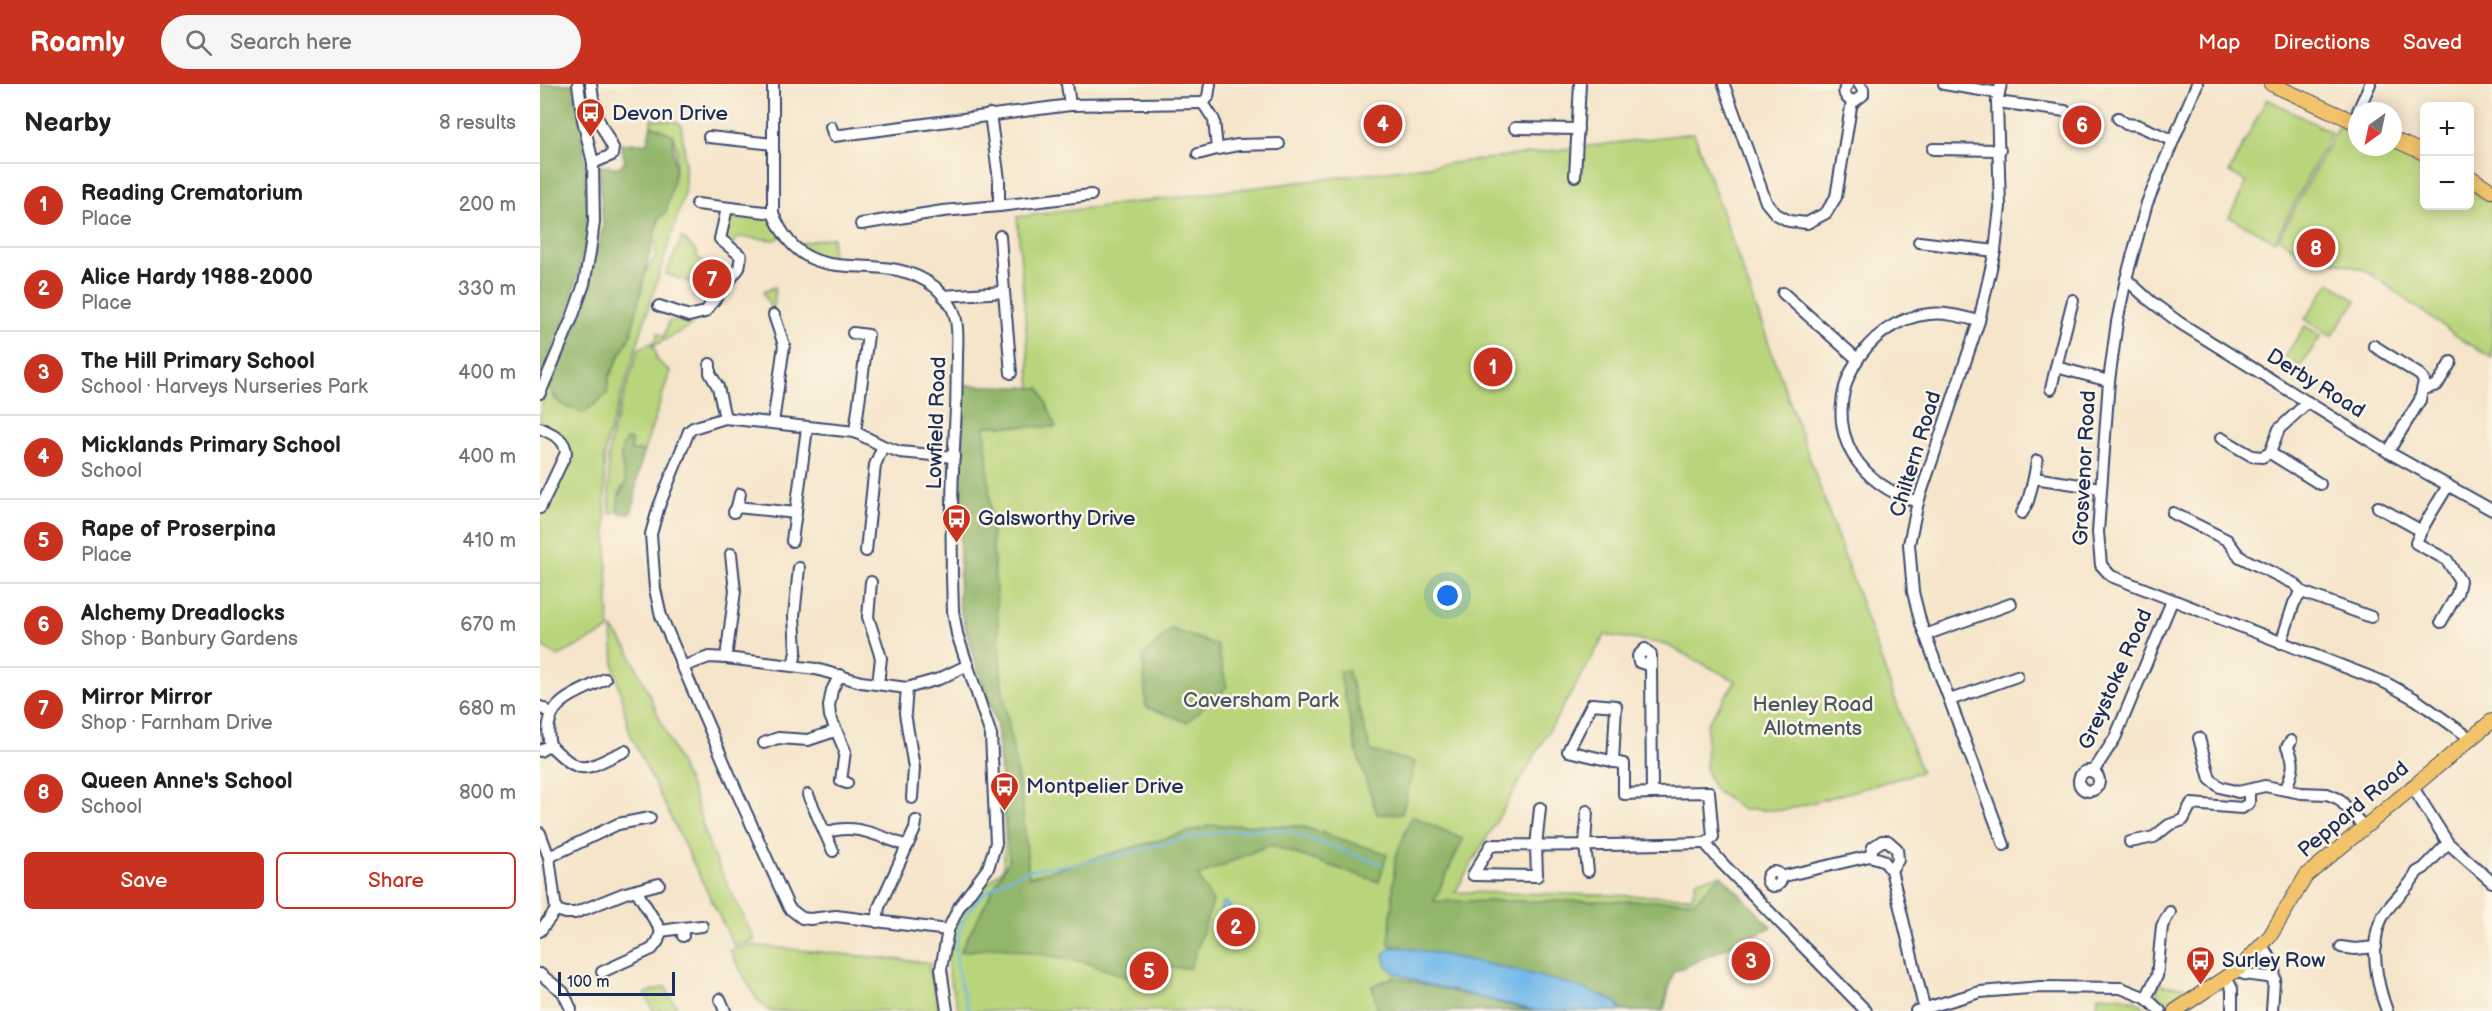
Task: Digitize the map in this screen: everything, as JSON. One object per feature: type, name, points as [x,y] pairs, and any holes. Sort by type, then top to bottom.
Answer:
[{"type":"main road","points":[[2271,84],[2348,114]]},
{"type":"main road","points":[[2402,143],[2420,151]]},
{"type":"main road","points":[[2474,180],[2492,191]]},
{"type":"main road","name":"Peppard Road","points":[[2175,1011],[2231,974],[2262,946],[2279,923],[2306,876],[2492,721]]},
{"type":"street","points":[[540,393],[584,284],[594,222],[593,163],[583,120],[578,84]]},
{"type":"street","points":[[591,84],[595,113],[613,148],[612,154],[608,157],[593,163]]},
{"type":"street","name":"Lowfield Road","points":[[773,84],[773,213],[788,241],[808,257],[821,263],[903,270],[927,281],[943,297],[955,316],[957,341],[953,611],[957,634],[992,735],[996,843],[988,868],[959,907],[948,930],[941,969],[947,1011]]},
{"type":"street","points":[[1067,84],[1070,105]]},
{"type":"street","points":[[1203,104],[1208,97],[1210,84]]},
{"type":"street","points":[[1575,176],[1580,84]]},
{"type":"street","points":[[1723,84],[1766,202],[1776,214],[1789,221],[1807,223],[1826,213],[1836,197],[1852,101]]},
{"type":"street","points":[[1848,84],[1844,93],[1852,101],[1858,100],[1863,95],[1863,89],[1859,84]]},
{"type":"street","points":[[1944,84],[1999,93],[2065,111]]},
{"type":"street","name":"Grosvenor Road","points":[[2197,84],[2147,203],[2117,322],[2109,381],[2100,488],[2099,559],[2105,572],[2111,576],[2394,687],[2442,716],[2470,738]]},
{"type":"street","points":[[2362,102],[2370,84]]},
{"type":"street","name":"Chiltern Road","points":[[1999,93],[2000,207],[1995,251],[1979,321],[1918,502],[1909,544],[1912,592],[1925,635],[1950,700],[1990,828],[2004,845]]},
{"type":"street","points":[[833,135],[1070,105],[1203,104]]},
{"type":"street","points":[[1203,104],[1214,120],[1217,148]]},
{"type":"street","points":[[990,114],[999,180],[999,206]]},
{"type":"street","points":[[2118,118],[2126,124],[2137,125],[2172,140]]},
{"type":"street","points":[[1515,128],[1578,129]]},
{"type":"street","points":[[709,137],[773,144]]},
{"type":"street","points":[[1198,154],[1238,145],[1280,144]]},
{"type":"street","points":[[1933,149],[2000,150]]},
{"type":"street","points":[[861,224],[904,213],[999,206],[1091,195]]},
{"type":"street","points":[[697,204],[773,213]]},
{"type":"street","points":[[659,306],[689,315],[705,312],[739,268],[741,256],[720,238],[726,208]]},
{"type":"street","points":[[1000,236],[1011,373]]},
{"type":"street","points":[[1919,242],[1995,251]]},
{"type":"street","name":"Derby Road","points":[[2126,279],[2180,323],[2388,452],[2492,510]]},
{"type":"street","points":[[943,297],[1004,292]]},
{"type":"street","points":[[1783,293],[1856,358]]},
{"type":"street","points":[[2051,389],[2073,300]]},
{"type":"street","points":[[1918,502],[1886,489],[1868,475],[1852,454],[1845,434],[1842,411],[1845,385],[1856,358],[1871,340],[1900,321],[1929,314],[1956,315],[1979,321]]},
{"type":"street","points":[[773,423],[784,345],[774,315]]},
{"type":"street","points":[[853,333],[872,336],[855,432]]},
{"type":"street","points":[[2374,346],[2420,375],[2424,381],[2420,400],[2388,452]]},
{"type":"street","points":[[2424,389],[2437,385],[2451,362]]},
{"type":"street","points":[[710,364],[710,373],[718,387],[724,418]]},
{"type":"street","points":[[2056,367],[2109,381]]},
{"type":"street","points":[[2221,438],[2252,456],[2262,457],[2270,453],[2279,429],[2308,402]]},
{"type":"street","points":[[948,930],[836,916],[802,918],[789,908],[682,667],[662,616],[657,598],[651,534],[659,506],[689,432],[702,424],[724,418],[855,432],[900,452],[954,457]]},
{"type":"street","points":[[540,428],[560,438],[566,446],[566,453],[552,487],[540,508]]},
{"type":"street","points":[[792,541],[807,428]]},
{"type":"street","points":[[866,551],[875,465],[883,446]]},
{"type":"street","points":[[2270,453],[2320,484]]},
{"type":"street","points":[[2022,513],[2028,501],[2037,461]]},
{"type":"street","points":[[2034,478],[2100,488]]},
{"type":"street","points":[[2441,621],[2457,594],[2460,581],[2447,560],[2416,543],[2420,530],[2431,516],[2448,485]]},
{"type":"street","points":[[740,494],[736,509],[796,513]]},
{"type":"street","points":[[2378,507],[2420,530]]},
{"type":"street","points":[[2174,513],[2227,540],[2240,557],[2295,584],[2302,592],[2336,608],[2371,617]]},
{"type":"street","points":[[726,658],[735,591],[731,554]]},
{"type":"street","points":[[793,666],[796,652],[794,616],[799,568]]},
{"type":"street","points":[[871,582],[867,617],[881,658],[878,684]]},
{"type":"street","points":[[2282,643],[2294,603],[2302,592]]},
{"type":"street","name":"Greystoke Road","points":[[2093,772],[2115,738],[2172,600]]},
{"type":"street","points":[[1925,635],[2011,603]]},
{"type":"street","points":[[682,667],[709,657],[726,658],[793,666],[840,675],[861,682],[907,688],[939,679],[968,665]]},
{"type":"street","points":[[1651,666],[1652,793]]},
{"type":"street","points":[[840,675],[832,690],[829,706],[835,731],[845,751],[840,781]]},
{"type":"street","points":[[1950,700],[2017,676]]},
{"type":"street","points":[[600,679],[559,702],[551,713],[545,748],[578,768],[587,769],[611,752],[625,751]]},
{"type":"street","points":[[907,688],[905,713],[914,768],[912,798]]},
{"type":"street","points":[[1540,808],[1536,846],[1537,876],[1473,875],[1491,845],[1536,846],[1585,846],[1706,843],[1713,837],[1709,792],[1624,794],[1624,765],[1568,752],[1592,704],[1616,706],[1613,762]]},
{"type":"street","points":[[540,707],[551,713]]},
{"type":"street","points":[[764,743],[778,738],[808,740],[835,731]]},
{"type":"street","points":[[2199,738],[2210,779],[2220,787],[2238,792],[2265,786],[2301,793],[2327,794],[2339,799],[2364,827]]},
{"type":"street","points":[[2286,789],[2294,766],[2293,756],[2287,747],[2291,741]]},
{"type":"street","points":[[2412,786],[2448,843],[2492,882]]},
{"type":"street","points":[[2130,842],[2154,837],[2169,825],[2183,820],[2191,804],[2242,808],[2249,803],[2249,790]]},
{"type":"street","points":[[808,795],[833,851]]},
{"type":"street","points":[[1587,811],[1585,846],[1588,871]]},
{"type":"street","points":[[549,857],[618,824],[650,818]]},
{"type":"street","points":[[877,922],[879,907],[915,829],[916,821]]},
{"type":"street","points":[[825,833],[849,827],[907,846]]},
{"type":"street","points":[[540,833],[549,857],[556,910],[540,931]]},
{"type":"street","points":[[1870,856],[1873,847],[1882,841],[1894,844],[1899,855],[1891,870]]},
{"type":"street","points":[[1706,843],[1721,862],[1866,1011]]},
{"type":"street","points":[[2387,1011],[2376,966],[2378,931],[2384,915],[2417,872],[2424,868],[2448,843]]},
{"type":"street","points":[[1780,876],[1870,856],[1883,860],[1891,870],[1920,1009],[1980,992],[2011,988],[2121,988],[2146,998],[2160,1011]]},
{"type":"street","points":[[556,910],[566,914],[574,912],[658,884]]},
{"type":"street","points":[[602,972],[652,949],[658,941],[661,931],[636,890]]},
{"type":"street","points":[[2146,998],[2157,976],[2162,926],[2170,912]]},
{"type":"street","points":[[661,931],[682,932],[702,926]]},
{"type":"street","points":[[2262,946],[2273,959],[2275,978],[2272,1011]]},
{"type":"street","points":[[2341,947],[2355,949],[2376,947]]},
{"type":"street","points":[[2232,1011],[2231,974],[2275,978]]},
{"type":"street","points":[[540,975],[563,993],[571,1009]]},
{"type":"green space","points":[[540,84],[573,84],[584,144],[588,235],[568,312],[540,380]]},
{"type":"green space","points":[[2267,99],[2331,132],[2275,241],[2229,217],[2247,182],[2229,172]]},
{"type":"green space","points":[[651,119],[675,121],[681,125],[684,142],[685,186],[607,441],[604,458],[609,630],[558,656],[540,644],[540,516],[557,486],[570,454],[540,424],[540,406],[549,386],[554,398],[569,409],[607,394],[609,377],[631,334],[645,273],[656,256],[654,235],[675,173],[677,149],[673,135],[651,125]]},
{"type":"green space","points":[[651,125],[673,135],[675,173],[666,212],[658,219],[631,334],[609,377],[607,394],[584,413],[563,404],[555,397],[549,386],[583,310],[603,227],[599,166],[619,167],[625,162],[621,144],[647,143]]},
{"type":"green space","points":[[2338,126],[2348,131],[2348,156],[2402,155],[2420,163],[2420,210],[2474,210],[2474,192],[2492,203],[2492,358],[2461,339],[2365,270],[2299,252],[2279,238]]},
{"type":"green space","points":[[1694,133],[1921,772],[1786,810],[1743,810],[1715,790],[1706,771],[1707,724],[1736,681],[1665,644],[1605,635],[1455,892],[1692,897],[1697,880],[1721,875],[1771,927],[1673,972],[1664,1011],[959,1011],[948,971],[951,937],[956,924],[972,900],[1003,869],[1005,838],[997,725],[975,665],[959,605],[968,407],[1033,414],[1017,217]]},
{"type":"green space","points":[[732,209],[773,213],[784,235],[775,240],[738,237],[732,246],[725,239],[728,214]]},
{"type":"green space","points":[[682,237],[698,253],[696,256],[705,263],[690,282],[666,274]]},
{"type":"green space","points":[[833,237],[831,265],[792,245]]},
{"type":"green space","points":[[2330,282],[2356,301],[2331,337],[2305,319]]},
{"type":"green space","points":[[775,287],[774,315],[763,292]]},
{"type":"green space","points":[[669,321],[692,325],[654,346],[658,333],[664,337]]},
{"type":"green space","points":[[2305,326],[2321,336],[2300,367],[2285,356]]},
{"type":"green space","points":[[654,342],[652,347],[655,349],[657,360],[670,372],[644,451],[631,451],[632,445],[621,460],[626,483],[619,492],[618,511],[610,514],[608,458],[612,433],[639,348]]},
{"type":"green space","points":[[963,385],[1040,388],[1056,427],[985,426],[1002,685],[1023,809],[1029,877],[1212,825],[1301,826],[1387,854],[1379,882],[1269,845],[1198,876],[1213,902],[1190,968],[1160,967],[1143,983],[1084,962],[999,947],[960,952],[1009,859],[997,725],[959,605]]},
{"type":"green space","points":[[627,439],[631,440],[631,451],[644,451],[631,513],[623,514],[618,511],[618,507],[620,493],[626,483],[621,455]]},
{"type":"green space","points":[[612,628],[627,648],[645,685],[694,796],[711,851],[755,940],[734,946],[630,734],[614,666]]},
{"type":"green space","points":[[1171,629],[1217,645],[1227,687],[1187,722],[1146,707],[1143,656]]},
{"type":"green space","points":[[1339,671],[1348,671],[1371,751],[1415,762],[1402,814],[1377,814],[1357,753]]},
{"type":"green space","points":[[1412,816],[1463,839],[1434,901],[1695,901],[1721,875],[1771,927],[1673,972],[1662,1011],[1622,1011],[1618,1003],[1389,945],[1395,858]]},
{"type":"green space","points":[[749,945],[931,963],[929,970],[940,1011],[769,1011],[756,998],[730,951]]},
{"type":"green space","points":[[1393,977],[1532,1011],[1378,1011],[1372,986]]},
{"type":"green space","points":[[2159,985],[2193,988],[2170,1005],[2159,1000],[2156,990]]},
{"type":"green space","points":[[665,987],[679,1011],[653,1011],[645,993]]},
{"type":"green space","points":[[2098,995],[2132,999],[2143,1006],[2146,1011],[2097,1011]]},
{"type":"water","points":[[1225,901],[1230,906],[1230,914],[1224,919],[1221,918],[1221,911]]},
{"type":"water","points":[[1221,920],[1228,921],[1224,940],[1220,940],[1218,927]]},
{"type":"water","points":[[1402,947],[1514,970],[1563,983],[1618,1003],[1620,1011],[1536,1011],[1422,983],[1395,973],[1387,966],[1384,955],[1390,948]]},
{"type":"waterway","points":[[969,1011],[956,958],[956,946],[964,920],[976,901],[988,891],[1024,872],[1087,862],[1214,833],[1265,829],[1288,831],[1382,864]]},
{"type":"place","name":"Micklands Primary School","points":[[1383,124]]},
{"type":"place","name":"Alchemy Dreadlocks","points":[[2082,125]]},
{"type":"place","name":"Devon Drive","points":[[591,138]]},
{"type":"place","name":"Queen Anne's School","points":[[2316,248]]},
{"type":"place","name":"Mirror Mirror","points":[[712,279]]},
{"type":"place","name":"Reading Crematorium","points":[[1493,367]]},
{"type":"place","name":"Galsworthy Drive","points":[[957,544]]},
{"type":"place","name":"Montpelier Drive","points":[[1005,812]]},
{"type":"place","name":"Alice Hardy 1988-2000","points":[[1236,927]]},
{"type":"place","name":"The Hill Primary School","points":[[1751,961]]},
{"type":"place","name":"Rape of Proserpina","points":[[1149,971]]},
{"type":"place","name":"Surley Row","points":[[2201,986]]},
{"type":"park label","name":"Caversham Park","points":[[1261,700]]},
{"type":"park label","name":"Henley Road Allotments","points":[[1813,716]]}]
